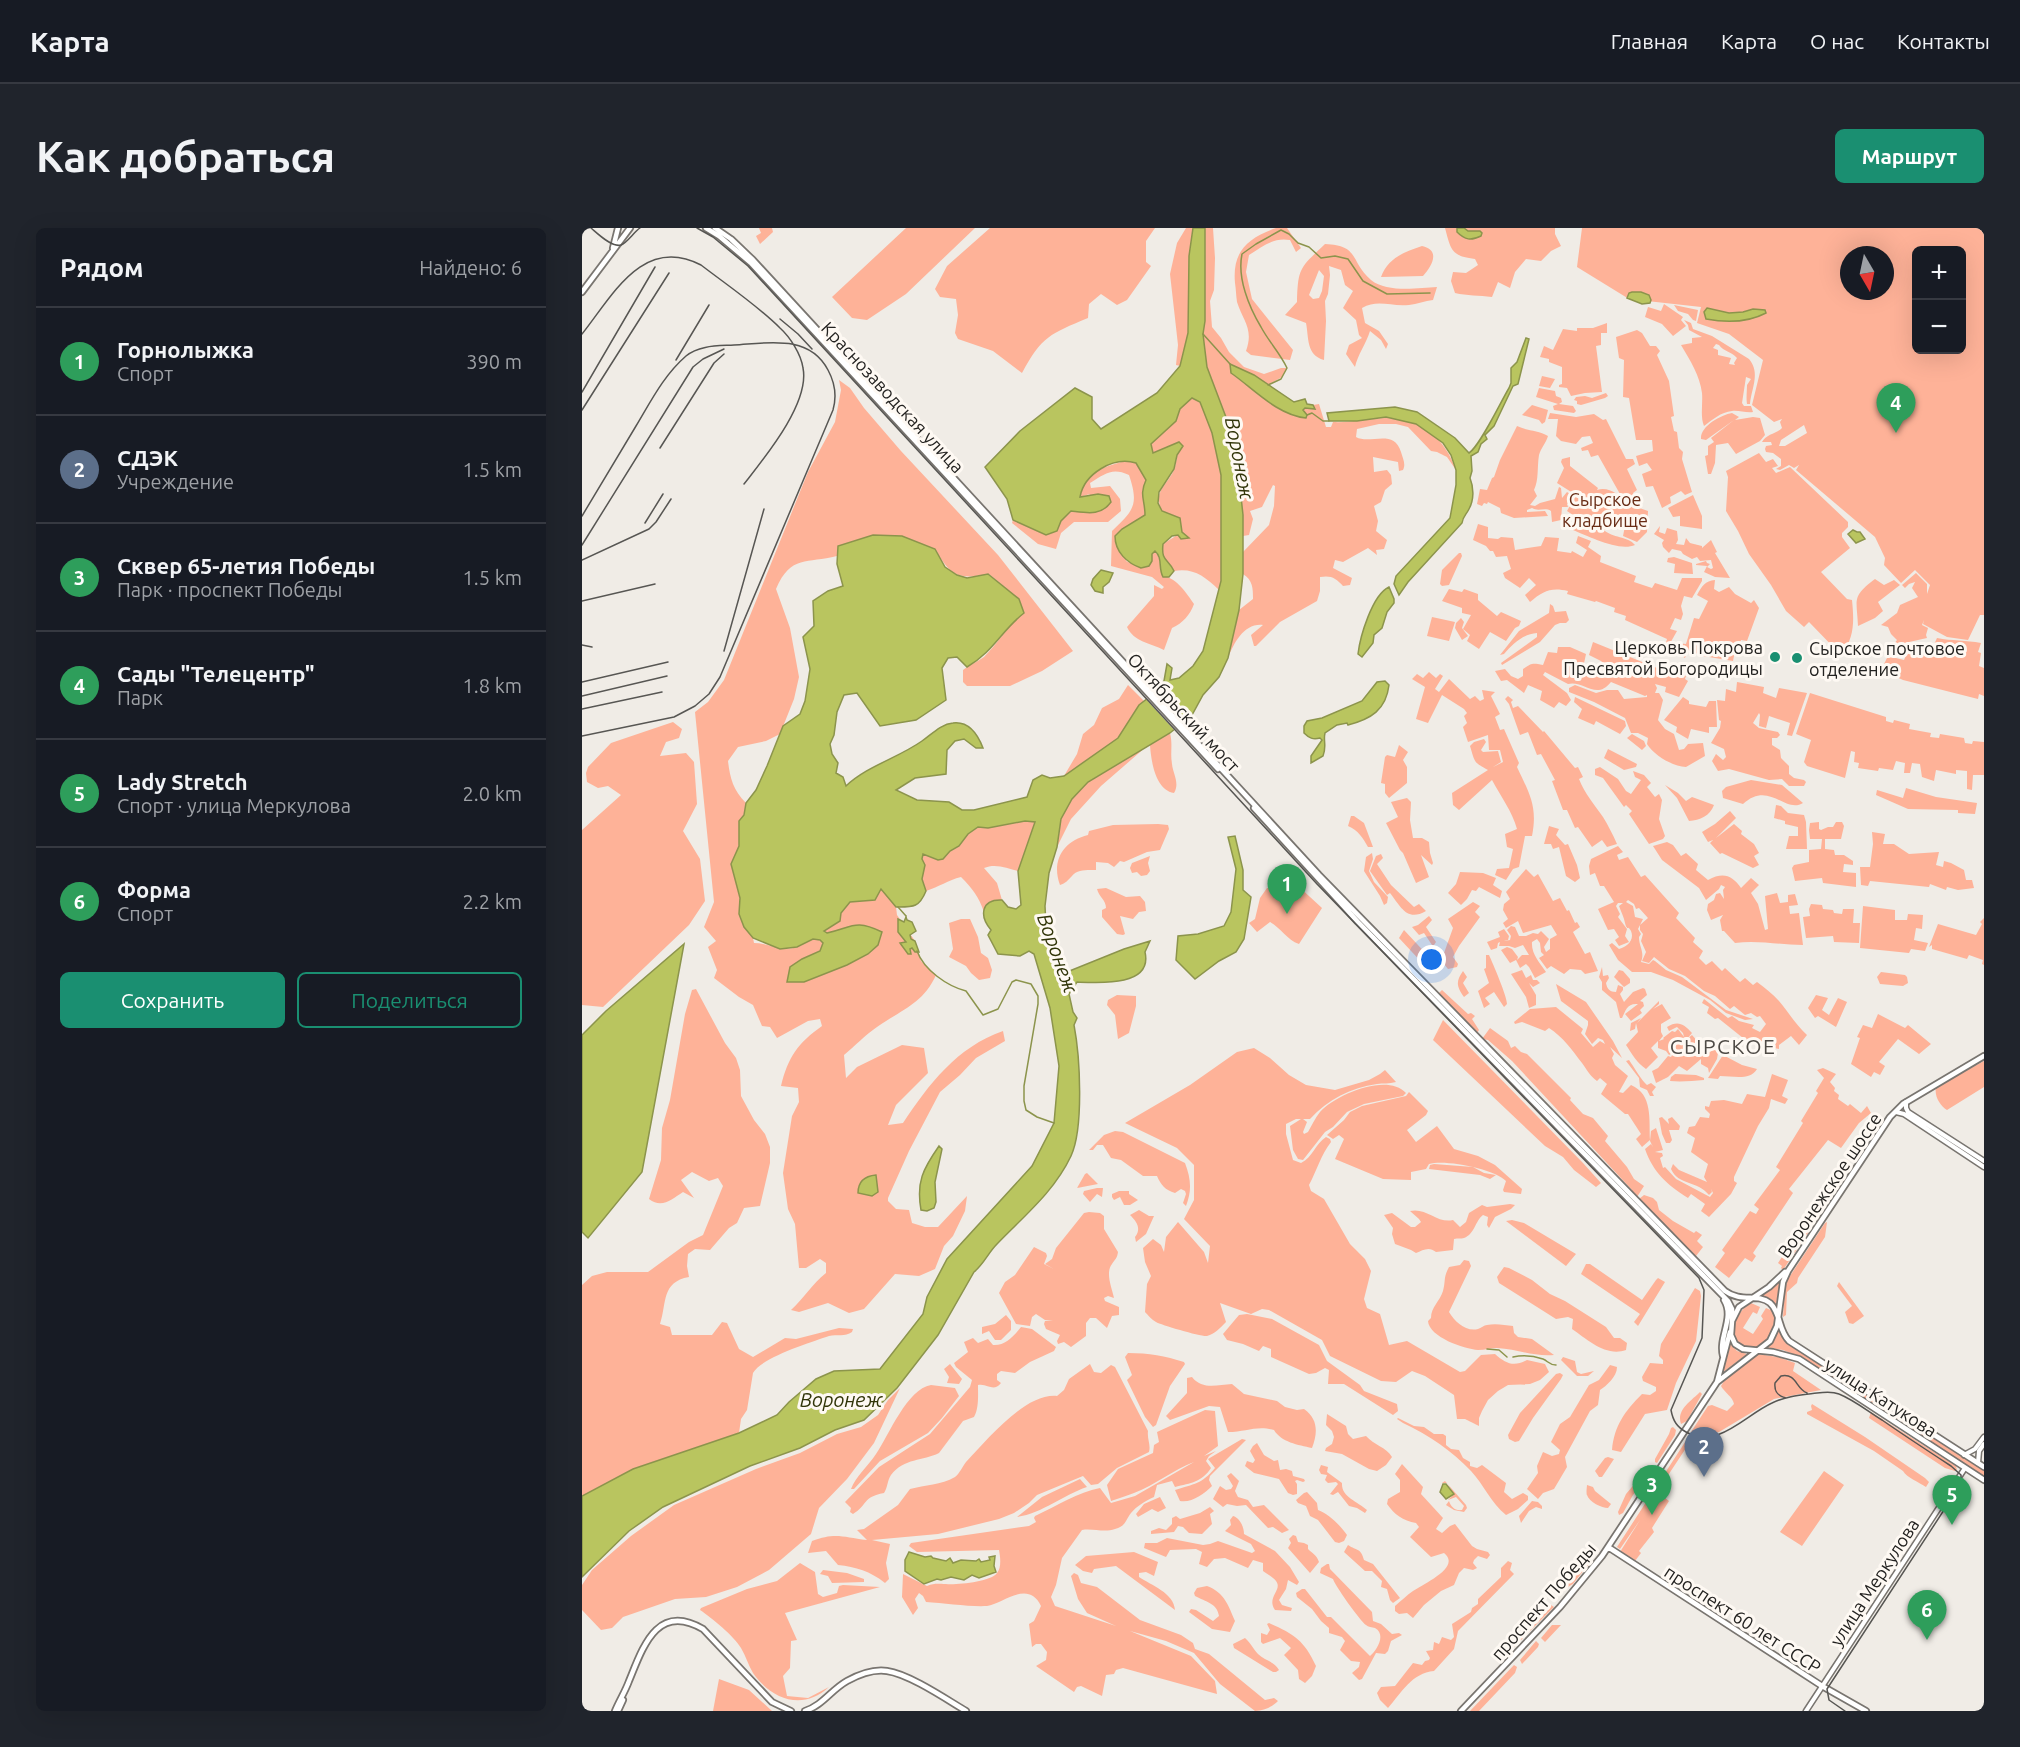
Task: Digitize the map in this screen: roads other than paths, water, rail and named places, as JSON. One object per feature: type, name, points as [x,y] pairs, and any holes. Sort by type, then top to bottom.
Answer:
[{"type":"main road","points":[[608,259],[617,235],[616,228]]},
{"type":"main road","points":[[582,292],[630,228]]},
{"type":"main road","name":"Краснозаводская улица","points":[[706,228],[751,263],[805,319],[1054,589]]},
{"type":"main road","name":"Краснозаводская улица","points":[[715,228],[731,239],[753,260],[805,319]]},
{"type":"main road","name":"Октябрьский мост","points":[[1054,589],[1296,852]]},
{"type":"main road","points":[[1296,852],[1367,930],[1713,1286],[1731,1306],[1732,1322]]},
{"type":"main road","points":[[1296,852],[1725,1291],[1738,1298],[1762,1299],[1769,1302],[1778,1318]]},
{"type":"main road","name":"Воронежское шоссе","points":[[1788,1270],[1880,1130],[1895,1112],[1906,1102],[1984,1056]]},
{"type":"main road","points":[[1717,1382],[1732,1322],[1739,1307],[1788,1270]]},
{"type":"main road","points":[[1717,1382],[1773,1336],[1783,1282],[1788,1270]]},
{"type":"main road","points":[[1713,1286],[1726,1304],[1728,1312],[1723,1356]]},
{"type":"main road","name":"улица Катукова","points":[[1778,1318],[1783,1333],[1790,1341],[1984,1467]]},
{"type":"main road","points":[[1730,1329],[1732,1340],[1739,1347],[1758,1349]]},
{"type":"main road","name":"улица Катукова","points":[[1758,1349],[1799,1359],[1984,1480]]},
{"type":"main road","name":"проспект Победы","points":[[1461,1711],[1560,1607],[1608,1547],[1717,1382]]},
{"type":"main road","points":[[1879,1412],[1880,1406],[1886,1405]]},
{"type":"main road","name":"проспект 60 лет СССР","points":[[1608,1547],[1822,1686],[1866,1711]]},
{"type":"main road","points":[[616,1711],[644,1644],[659,1627],[669,1622],[682,1620],[703,1629],[772,1702],[791,1711]]},
{"type":"main road","points":[[805,1711],[823,1702],[848,1680],[866,1673],[886,1670],[902,1675],[966,1711]]},
{"type":"street","points":[[1906,1102],[1908,1112],[1984,1161]]},
{"type":"street","points":[[1895,1112],[1908,1117],[1984,1167]]},
{"type":"street","points":[[1964,1455],[1975,1449],[1984,1437]]},
{"type":"street","points":[[1978,1464],[1978,1455],[1984,1444]]},
{"type":"street","name":"улица Меркулова","points":[[1806,1711],[1965,1468]]},
{"type":"water","name":"Воронеж","points":[[1193,228],[1205,228],[1203,334],[1207,367],[1235,441],[1243,515],[1243,574],[1239,610],[1228,658],[1219,677],[1203,695],[1192,715],[1170,733],[1088,782],[1072,799],[1061,819],[1057,847],[1049,873],[1045,906],[1046,926],[1067,972],[1150,941],[1141,972],[1133,977],[1110,982],[1077,982],[1069,994],[1073,1012],[1077,1018],[1074,1025],[1080,1092],[1078,1128],[1071,1156],[1047,1192],[997,1244],[974,1272],[938,1335],[897,1388],[864,1420],[835,1430],[800,1448],[750,1466],[663,1507],[629,1531],[582,1577],[582,1496],[633,1469],[739,1433],[777,1415],[816,1379],[834,1371],[880,1369],[923,1314],[927,1297],[947,1259],[1032,1166],[1054,1123],[1059,1066],[1050,1008],[1034,954],[1029,951],[1020,956],[998,954],[988,935],[991,930],[984,914],[986,905],[995,900],[1002,900],[1008,907],[1016,909],[1021,905],[1018,871],[1035,822],[1025,821],[988,828],[978,827],[943,859],[938,860],[923,854],[922,859],[925,865],[922,879],[926,891],[918,904],[896,907],[881,889],[875,900],[850,902],[841,913],[840,921],[824,931],[827,933],[854,925],[866,926],[882,932],[878,945],[868,954],[847,965],[804,982],[787,982],[790,967],[820,951],[823,943],[813,939],[797,947],[780,949],[753,938],[744,927],[739,914],[740,898],[731,864],[739,846],[739,821],[744,815],[746,803],[756,790],[783,726],[800,714],[805,701],[810,669],[803,637],[814,626],[813,601],[828,591],[843,586],[837,564],[838,546],[873,535],[902,536],[935,549],[945,567],[957,575],[967,578],[988,574],[1019,599],[1024,613],[1009,626],[984,655],[967,667],[957,657],[948,658],[942,668],[946,700],[916,720],[880,726],[857,693],[844,695],[837,712],[834,735],[830,744],[832,754],[838,763],[836,773],[843,777],[846,786],[863,773],[913,747],[941,727],[959,723],[972,730],[983,748],[976,748],[964,739],[955,741],[947,750],[946,774],[915,778],[896,790],[917,800],[949,802],[962,810],[974,810],[1027,797],[1033,780],[1042,775],[1050,778],[1064,776],[1118,738],[1139,705],[1157,691],[1164,681],[1167,664],[1172,668],[1170,680],[1179,678],[1193,666],[1203,651],[1221,581],[1221,475],[1212,433],[1200,402],[1192,398],[1180,409],[1176,421],[1151,444],[1153,453],[1179,442],[1183,446],[1177,455],[1174,469],[1159,492],[1158,503],[1162,511],[1180,518],[1182,532],[1189,538],[1181,539],[1178,535],[1172,536],[1163,544],[1164,557],[1174,571],[1169,577],[1163,577],[1159,557],[1155,551],[1149,566],[1141,568],[1123,556],[1117,547],[1115,536],[1145,515],[1143,494],[1146,480],[1136,463],[1118,462],[1093,474],[1080,497],[1098,494],[1109,496],[1111,502],[1098,512],[1071,511],[1061,521],[1057,531],[1046,535],[1013,520],[1007,499],[985,467],[1020,431],[1075,388],[1092,397],[1092,419],[1101,429],[1157,393],[1180,366],[1188,333],[1189,256]]},
{"type":"water","points":[[1457,228],[1482,233],[1477,238],[1468,239],[1457,232]]},
{"type":"water","points":[[1632,292],[1649,295],[1650,303],[1642,304],[1627,298]]},
{"type":"water","points":[[1707,308],[1729,313],[1753,309],[1765,310],[1766,313],[1744,320],[1722,321],[1706,319],[1704,312]]},
{"type":"water","points":[[1526,338],[1529,339],[1518,384],[1513,386],[1494,426],[1485,435],[1487,439],[1481,444],[1478,452],[1471,456],[1470,478],[1473,494],[1469,509],[1462,523],[1399,595],[1394,584],[1396,576],[1450,518],[1456,485],[1456,470],[1451,455],[1443,443],[1416,424],[1386,417],[1357,421],[1329,421],[1327,413],[1395,407],[1417,412],[1455,438],[1469,453],[1484,433],[1509,388],[1511,368],[1517,362]]},
{"type":"water","points":[[1230,364],[1254,375],[1294,402],[1305,399],[1307,404],[1313,405],[1315,409],[1305,408],[1303,410],[1307,415],[1306,418],[1285,412],[1231,373]]},
{"type":"water","points":[[1853,530],[1860,532],[1865,539],[1856,543],[1848,534]]},
{"type":"water","points":[[1101,570],[1113,573],[1109,582],[1103,587],[1103,593],[1095,591],[1091,585]]},
{"type":"water","points":[[1389,587],[1394,603],[1387,612],[1382,628],[1374,635],[1373,643],[1362,657],[1358,654],[1368,617],[1377,598]]},
{"type":"water","points":[[1385,681],[1389,685],[1381,707],[1364,720],[1348,725],[1347,723],[1337,725],[1325,733],[1323,756],[1311,763],[1311,756],[1322,740],[1311,738],[1304,733],[1307,721],[1322,718],[1362,701],[1377,682]]},
{"type":"water","points":[[1235,836],[1243,870],[1243,890],[1251,897],[1244,939],[1236,952],[1219,961],[1195,979],[1176,960],[1178,936],[1198,934],[1224,926],[1231,912],[1236,869],[1228,837]]},
{"type":"water","points":[[906,917],[912,922],[916,931],[910,935],[919,952],[915,952],[912,948],[910,949],[911,954],[908,954],[900,943],[906,942],[898,932],[898,919],[904,922]]},
{"type":"water","points":[[684,944],[642,1172],[588,1238],[582,1232],[582,1035],[606,1011]]},
{"type":"water","points":[[939,1146],[942,1149],[935,1182],[936,1202],[934,1208],[927,1211],[921,1210],[919,1191],[922,1176]]},
{"type":"water","points":[[876,1175],[878,1192],[872,1196],[858,1193],[859,1185],[863,1180]]},
{"type":"water","points":[[1443,1484],[1446,1484],[1454,1494],[1446,1499],[1440,1492]]},
{"type":"water","points":[[909,1552],[946,1561],[950,1558],[953,1563],[979,1559],[981,1562],[995,1556],[996,1572],[979,1578],[972,1575],[964,1580],[951,1577],[924,1584],[905,1571],[905,1560]]},
{"type":"waterway","points":[[1268,385],[1281,379],[1287,368],[1257,319],[1248,301],[1243,282],[1242,254],[1256,244],[1281,230],[1298,243],[1309,247],[1321,258],[1335,256],[1348,259],[1363,281],[1387,294],[1430,293]]},
{"type":"waterway","points":[[1203,334],[1230,364]]},
{"type":"waterway","points":[[1307,415],[1312,413],[1323,421],[1329,421]]},
{"type":"waterway","points":[[898,907],[906,916]]},
{"type":"waterway","points":[[917,951],[925,965],[937,976],[966,991],[983,1015],[998,1009],[1012,982],[1016,980],[1031,984],[1038,996],[1038,1004],[1024,1086],[1024,1101],[1026,1110],[1054,1123]]},
{"type":"waterway","points":[[1487,1349],[1499,1350],[1507,1357]]},
{"type":"waterway","points":[[1513,1357],[1536,1357],[1556,1365]]},
{"type":"tram line","points":[[591,228],[605,240],[617,245],[626,242],[640,228]]},
{"type":"tram line","points":[[697,228],[713,237],[748,266],[1317,884],[1699,1278],[1704,1290],[1702,1338],[1671,1410],[1678,1426],[1686,1432],[1709,1437],[1731,1429],[1762,1408],[1788,1397],[1834,1392],[1861,1406],[1961,1475],[1961,1484],[1827,1689],[1829,1700],[1845,1711]]},
{"type":"tram line","points":[[1786,1398],[1779,1395],[1775,1389],[1775,1383],[1781,1376],[1790,1377],[1807,1393]]},
{"type":"railway","points":[[582,334],[618,287],[631,274],[646,263],[662,258],[681,258],[701,265],[771,320],[788,336],[797,352],[802,363],[803,382],[800,397],[784,429],[744,484]]},
{"type":"railway","points":[[582,392],[655,267]]},
{"type":"railway","points":[[582,410],[669,273]]},
{"type":"railway","points":[[676,360],[709,305]]},
{"type":"railway","points":[[780,319],[812,349]]},
{"type":"railway","points":[[582,516],[658,389],[678,363],[691,352],[715,346],[787,343],[810,351],[828,370],[835,390],[833,410],[720,677],[709,694],[695,706],[674,717],[582,736]]},
{"type":"railway","points":[[582,545],[693,367],[703,359],[724,349]]},
{"type":"railway","points":[[660,448],[714,363],[724,354]]},
{"type":"railway","points":[[645,523],[663,494]]},
{"type":"railway","points":[[582,560],[649,529],[671,499]]},
{"type":"railway","points":[[724,651],[764,509]]},
{"type":"railway","points":[[582,601],[655,584]]},
{"type":"railway","points":[[582,645],[592,647]]},
{"type":"railway","points":[[582,682],[668,662]]},
{"type":"railway","points":[[582,696],[667,676]]},
{"type":"railway","points":[[582,709],[662,692]]},
{"type":"place","name":"Сады \"Телецентр\"","points":[[1896,433]]},
{"type":"place","name":"Церковь Покрова Пресвятой Богородицы","points":[[1775,657]]},
{"type":"place","name":"Сырское почтовое отделение","points":[[1797,658]]},
{"type":"place","name":"Горнолыжка","points":[[1287,914]]},
{"type":"place","name":"СДЭК","points":[[1704,1477]]},
{"type":"place","name":"Сквер 65-летия Победы","points":[[1652,1515]]},
{"type":"place","name":"Lady Stretch","points":[[1952,1525]]},
{"type":"place","name":"Форма","points":[[1927,1640]]},
{"type":"district","name":"СЫРСКОЕ","points":[[1723,1046]]},
{"type":"park label","name":"Сырское кладбище","points":[[1605,509]]}]
